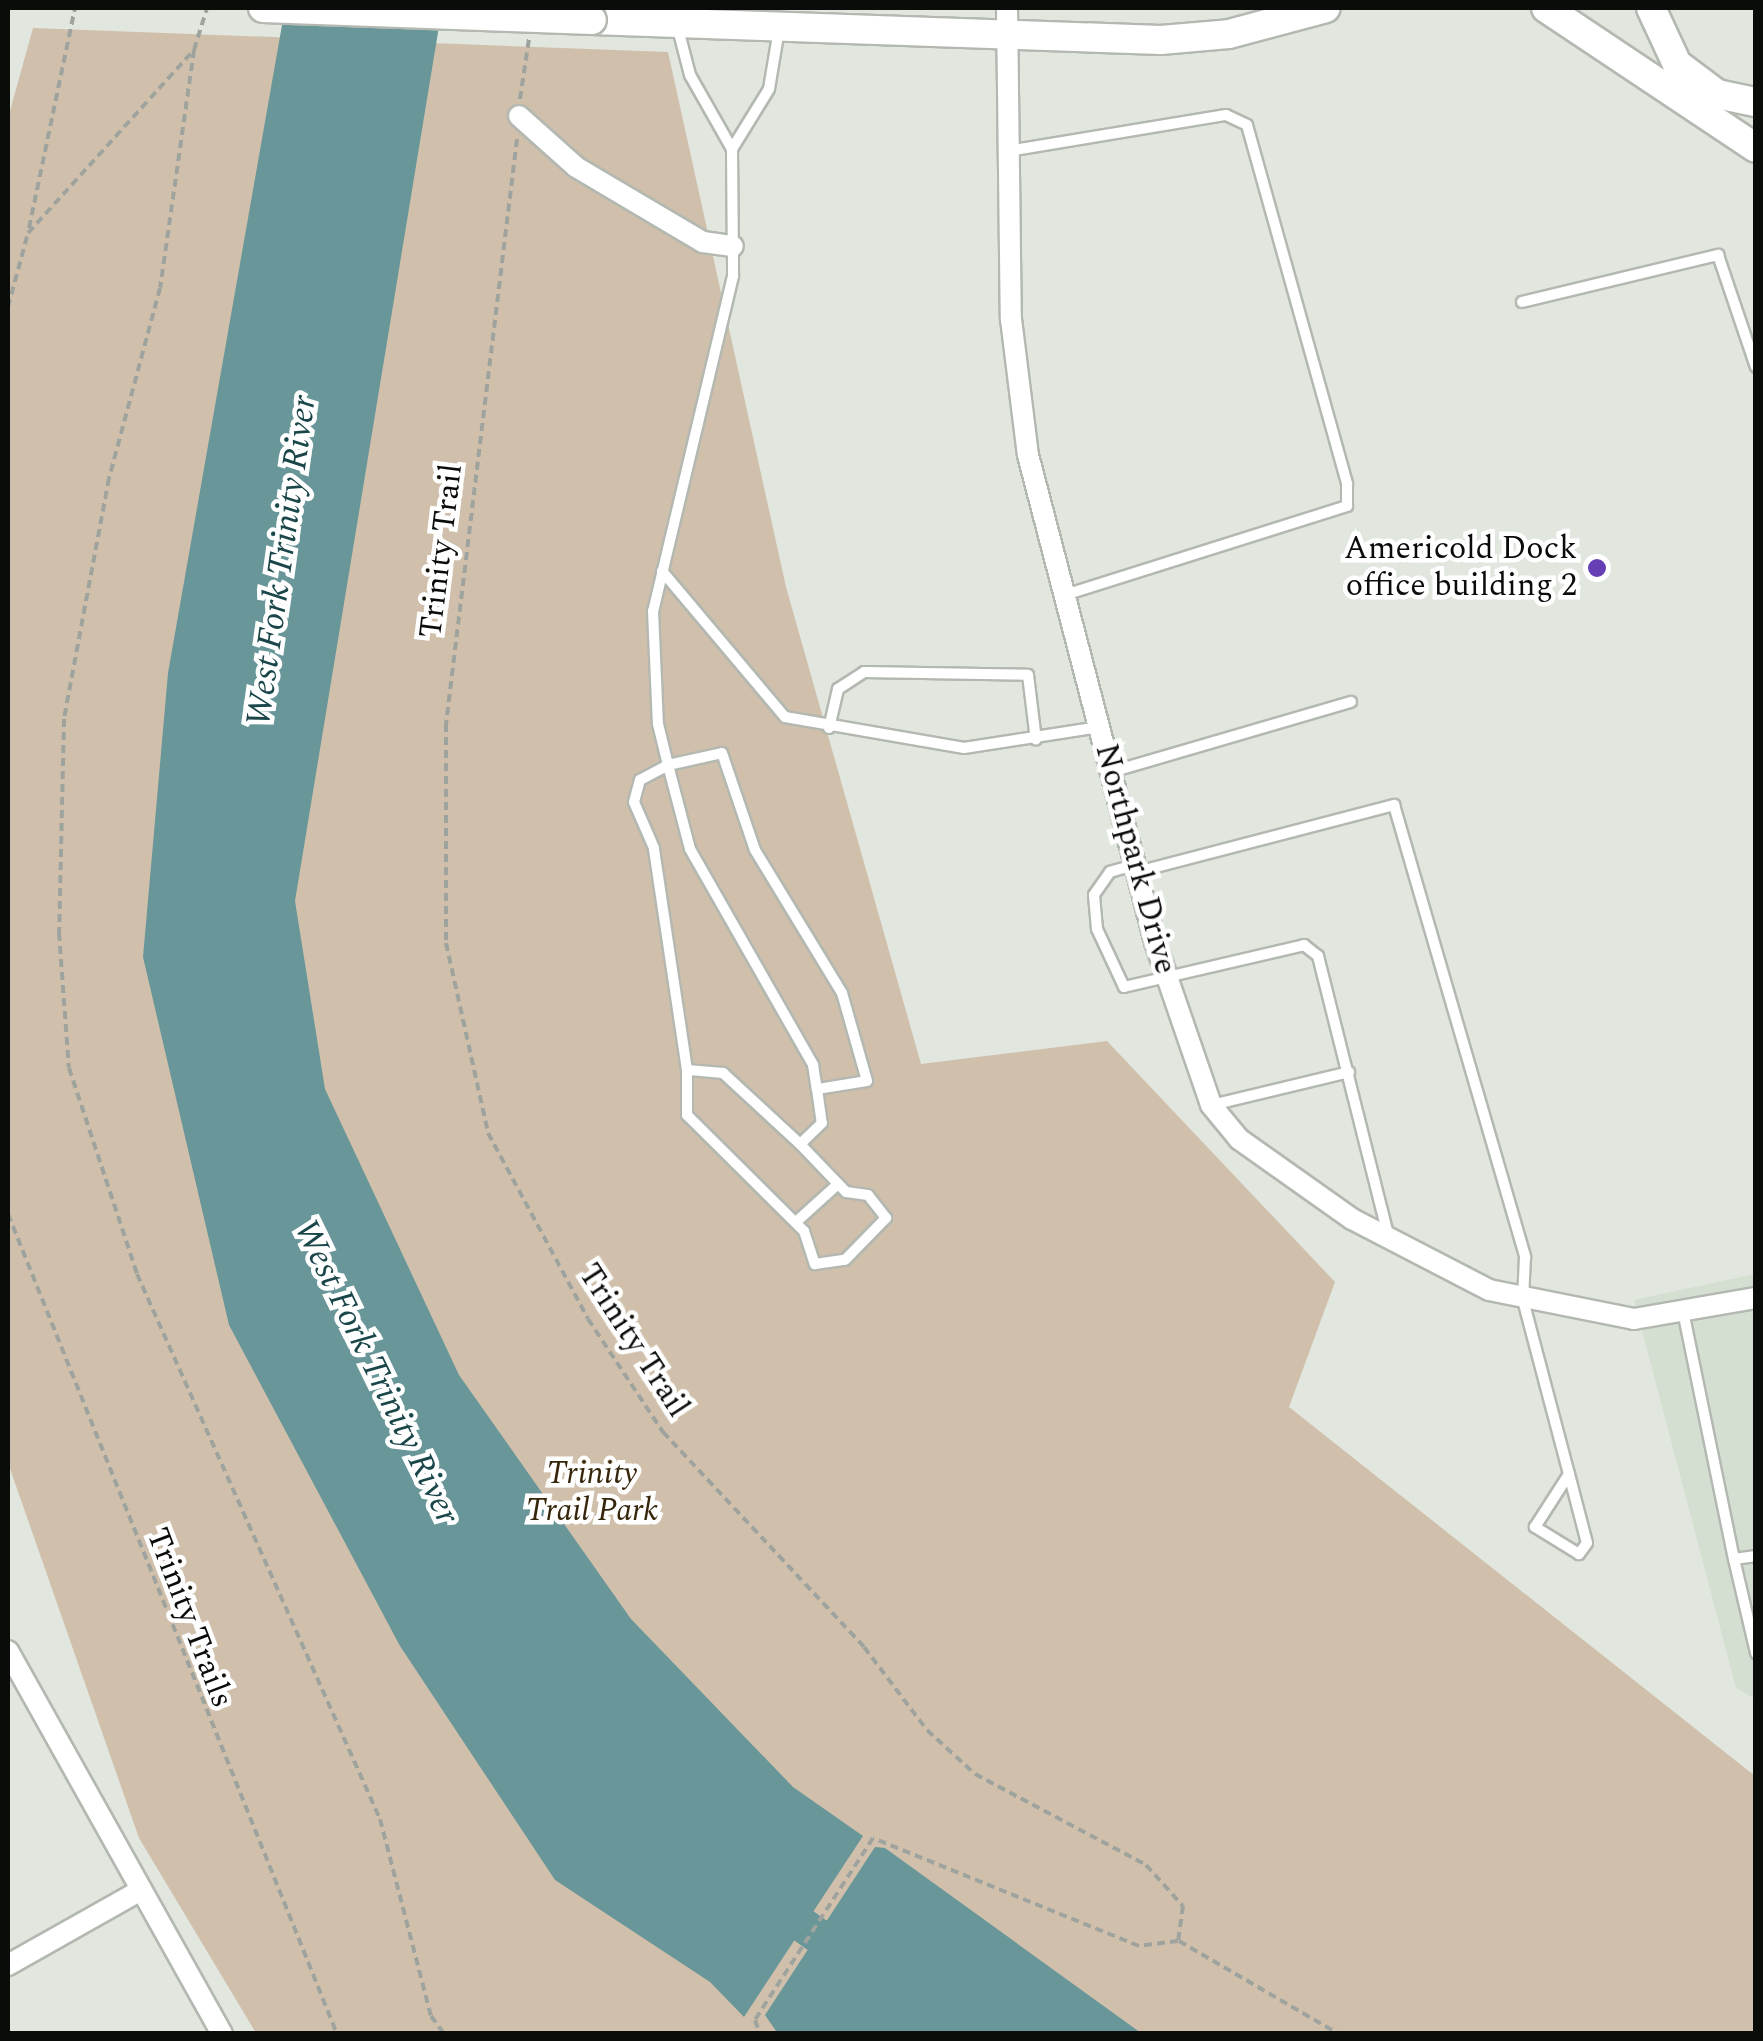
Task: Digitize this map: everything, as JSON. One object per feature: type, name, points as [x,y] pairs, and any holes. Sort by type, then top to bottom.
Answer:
[{"type":"street","points":[[263,8],[676,24],[745,18],[1005,40],[1229,34],[1326,8]]},
{"type":"street","name":"Northpark Drive","points":[[1007,8],[1016,382],[1065,595],[1136,868],[1168,982],[1211,1105],[1283,1173],[1389,1240],[1522,1300],[1634,1319],[1756,1298]]},
{"type":"street","points":[[1546,8],[1721,121],[1756,148]]},
{"type":"street","points":[[1651,8],[1677,64],[1717,94],[1756,102]]},
{"type":"street","points":[[519,116],[576,167],[704,242],[733,246]]},
{"type":"street","points":[[1721,121],[1756,122]]},
{"type":"street","points":[[8,1651],[222,2034]]},
{"type":"street","points":[[8,1965],[141,1890]]},
{"type":"lane","points":[[732,149],[769,89],[796,22]]},
{"type":"lane","points":[[676,24],[690,75],[732,149],[733,246],[652,610],[668,765],[690,849],[813,1065],[822,1123],[800,1144]]},
{"type":"lane","points":[[1008,151],[1226,115],[1247,124],[1347,484],[1347,506],[1065,595]]},
{"type":"lane","points":[[1522,302],[1718,254],[1756,367]]},
{"type":"lane","points":[[662,572],[785,717],[829,728],[964,748],[1036,740],[1099,727]]},
{"type":"lane","points":[[829,728],[850,676],[1028,675],[1036,740]]},
{"type":"lane","points":[[1111,772],[1351,702]]},
{"type":"lane","points":[[687,1070],[723,1073],[838,1184],[868,1196],[886,1218],[844,1260],[815,1264],[796,1222],[687,1115],[687,1070],[654,848],[634,802],[640,780],[668,765],[722,753],[755,850],[842,992],[868,1081],[816,1089]]},
{"type":"lane","points":[[1389,1240],[1318,956],[1304,945],[1168,982],[1124,987],[1097,929],[1098,881],[1136,868],[1394,805],[1525,1257],[1522,1300],[1569,1474],[1587,1543],[1579,1554],[1535,1527],[1569,1474]]},
{"type":"lane","points":[[1211,1105],[1349,1072]]},
{"type":"lane","points":[[796,1222],[838,1184]]},
{"type":"lane","points":[[1683,1312],[1756,1653]]},
{"type":"lane","points":[[1734,1559],[1756,1556]]},
{"type":"path","points":[[8,307],[28,233],[75,8]]},
{"type":"path","points":[[206,8],[194,50],[160,288],[108,478],[64,719],[59,933],[69,1068],[137,1274],[380,1819],[431,2016],[444,2034]]},
{"type":"path","name":"Trinity Trail","points":[[531,24],[446,724],[446,943],[488,1133],[588,1319],[663,1432],[975,1774],[1146,1865],[1183,1906],[1178,1941]]},
{"type":"path","points":[[28,233],[194,50]]},
{"type":"path","name":"Trinity Trails","points":[[8,1214],[337,2034]]},
{"type":"path","points":[[760,2034],[754,2024],[873,1838],[1107,1937],[1178,1941],[1339,2034]]},
{"type":"shaded area","points":[[1755,1274],[1755,1699],[1736,1688],[1634,1300]]},
{"type":"green space","name":"Trinity Trail Park","points":[[33,28],[668,52],[786,587],[921,1064],[1107,1041],[1335,1282],[1289,1407],[1755,1776],[1755,2033],[256,2033],[139,1838],[8,1463],[8,118]]},
{"type":"water","name":"West Fork Trinity River","points":[[285,8],[442,8],[295,901],[325,1089],[459,1375],[631,1619],[793,1787],[863,1836],[744,2017],[710,1982],[555,1880],[400,1646],[229,1325],[143,957],[168,673]]},
{"type":"water","points":[[875,1847],[885,1848],[1141,2033],[776,2031],[765,2015]]},
{"type":"waterway","points":[[766,1899],[854,1961]]},
{"type":"place","name":"Americold Dock office building 2","points":[[1597,568]]}]
